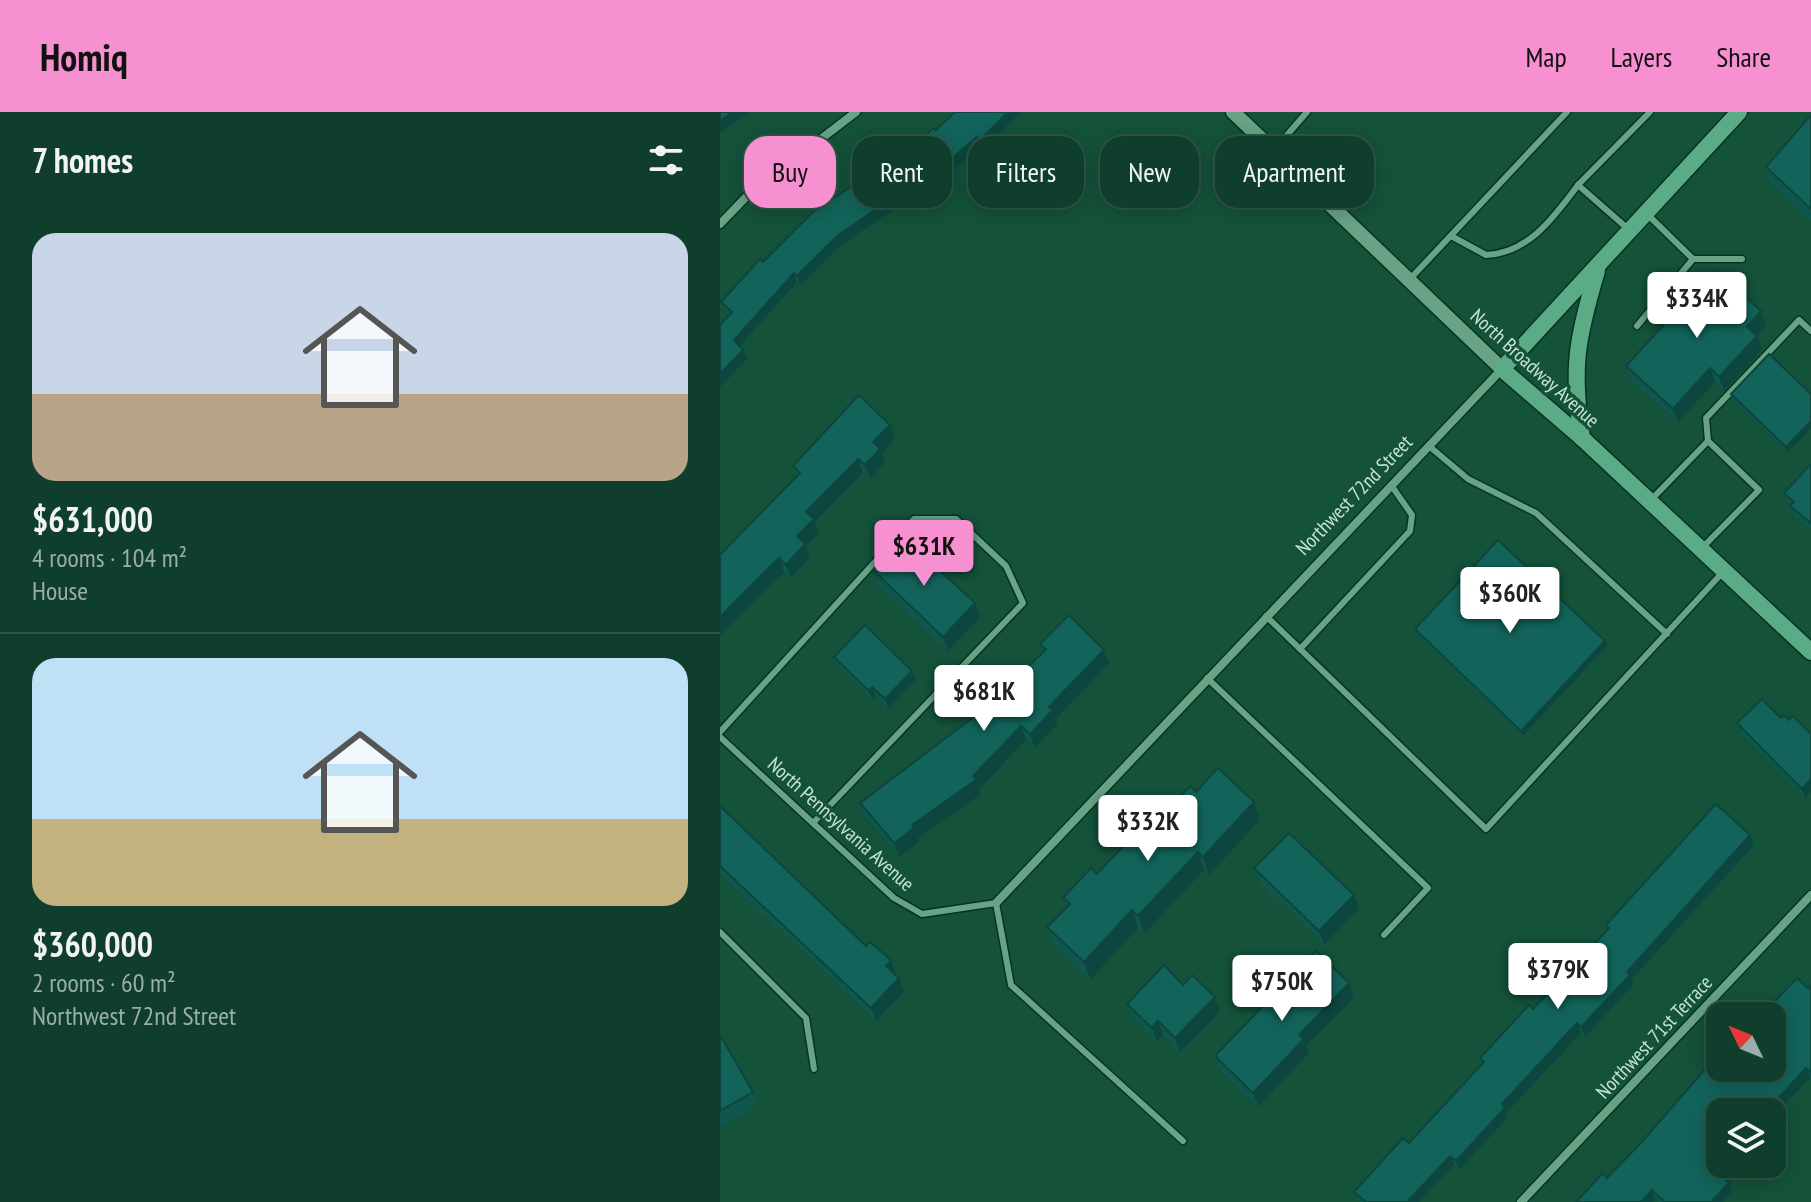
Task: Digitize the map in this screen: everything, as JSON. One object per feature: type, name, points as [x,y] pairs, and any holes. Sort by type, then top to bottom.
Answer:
[{"type":"main road","name":"Northwest 72nd Street","points":[[1502,369],[1739,112]]},
{"type":"main road","points":[[1582,438],[1576,398],[1575,355],[1598,265]]},
{"type":"main road","name":"North Broadway Avenue","points":[[1502,369],[1582,438],[1811,652]]},
{"type":"street","points":[[720,224],[749,194],[856,112]]},
{"type":"street","name":"North Broadway Avenue","points":[[1233,112],[1259,136]]},
{"type":"street","name":"North Broadway Avenue","points":[[1335,208],[1502,369]]},
{"type":"street","name":"Northwest 72nd Street","points":[[996,903],[1502,369]]},
{"type":"street","name":"Northwest 71st Terrace","points":[[1521,1202],[1811,895]]},
{"type":"lane","points":[[1286,136],[1307,112]]},
{"type":"lane","points":[[1410,279],[1567,112]]},
{"type":"lane","points":[[1451,236],[1486,255],[1520,247],[1551,220],[1578,185],[1650,112]]},
{"type":"lane","points":[[1578,185],[1630,231]]},
{"type":"lane","points":[[1646,213],[1693,259],[1742,259]]},
{"type":"lane","points":[[1637,326],[1693,259]]},
{"type":"lane","points":[[1701,549],[1759,490],[1708,441],[1706,418],[1799,320],[1811,331]]},
{"type":"lane","points":[[1650,501],[1708,441]]},
{"type":"lane","points":[[1429,446],[1468,479],[1536,513],[1667,634]]},
{"type":"lane","points":[[1300,649],[1410,531],[1412,515],[1391,485]]},
{"type":"lane","points":[[720,735],[914,519],[956,519],[1006,566],[1023,603],[813,823]]},
{"type":"lane","points":[[1266,616],[1486,829],[1724,570]]},
{"type":"lane","points":[[1207,678],[1428,888],[1384,935]]},
{"type":"lane","name":"North Pennsylvania Avenue","points":[[720,735],[894,898],[922,914],[996,903]]},
{"type":"lane","points":[[996,903],[1011,985],[1183,1141]]},
{"type":"lane","points":[[720,932],[806,1018],[814,1069]]},
{"type":"building","points":[[720,112],[733,112],[720,121]]},
{"type":"building","points":[[955,112],[1008,112],[984,136],[968,136],[968,145],[952,158],[952,136],[924,136],[934,128],[936,130]]},
{"type":"building","points":[[1811,115],[1811,209],[1766,167]]},
{"type":"building","points":[[852,186],[852,208],[878,208],[837,236],[797,276],[794,273],[734,340],[743,350],[720,374],[720,325],[732,312],[721,302],[760,259],[763,262],[812,213],[819,208],[836,208],[836,197]]},
{"type":"building","points":[[1715,269],[1761,311],[1747,327],[1757,336],[1719,377],[1710,368],[1673,409],[1626,366]]},
{"type":"building","points":[[1769,354],[1811,394],[1811,421],[1786,447],[1731,394]]},
{"type":"building","points":[[859,395],[890,425],[873,442],[880,449],[865,465],[858,459],[806,512],[814,519],[797,536],[805,544],[786,565],[779,558],[720,617],[720,555],[800,473],[793,466]]},
{"type":"building","points":[[1810,465],[1811,523],[1790,506],[1794,502],[1784,493]]},
{"type":"building","points":[[902,540],[919,556],[922,554],[975,603],[943,637],[873,570]]},
{"type":"building","points":[[1498,540],[1605,641],[1521,731],[1415,629]]},
{"type":"building","points":[[1069,615],[1104,650],[1049,707],[1053,710],[1030,734],[1021,726],[973,776],[976,780],[912,825],[914,828],[894,843],[860,803],[979,713],[974,708],[1002,679],[1009,685],[1018,677],[1046,649],[1040,644]]},
{"type":"building","points":[[865,625],[912,671],[885,699],[872,687],[869,691],[834,657]]},
{"type":"building","points":[[1762,699],[1781,718],[1784,715],[1789,720],[1793,716],[1811,734],[1811,779],[1802,789],[1737,723]]},
{"type":"building","points":[[1218,768],[1254,802],[1203,857],[1198,852],[1138,916],[1132,910],[1084,962],[1047,927],[1070,904],[1063,898],[1091,868],[1097,874],[1156,811],[1162,816],[1190,786],[1196,792]]},
{"type":"building","points":[[1716,804],[1750,835],[1627,972],[1630,975],[1581,1027],[1577,1023],[1502,1104],[1505,1108],[1456,1161],[1450,1156],[1407,1202],[1366,1202],[1354,1192],[1403,1138],[1409,1143],[1484,1062],[1480,1058],[1529,1005],[1533,1009],[1609,928],[1606,925]]},
{"type":"building","points":[[720,806],[866,946],[870,942],[891,960],[886,966],[899,978],[871,1008],[720,866]]},
{"type":"building","points":[[1289,833],[1354,895],[1319,931],[1254,868]]},
{"type":"building","points":[[1316,951],[1349,983],[1299,1035],[1304,1039],[1253,1093],[1215,1056]]},
{"type":"building","points":[[1164,965],[1183,985],[1192,975],[1215,997],[1175,1038],[1158,1021],[1152,1028],[1127,1004]]},
{"type":"building","points":[[1797,978],[1808,988],[1811,985],[1811,1073],[1806,1068],[1779,1098],[1706,1098],[1706,1178],[1724,1178],[1729,1183],[1711,1202],[1665,1202],[1652,1190],[1641,1202],[1576,1202],[1603,1173],[1607,1178],[1641,1143],[1706,1068],[1706,1082],[1786,1082],[1786,1002],[1774,1002]]},
{"type":"building","points":[[720,1035],[753,1092],[720,1111]]}]
